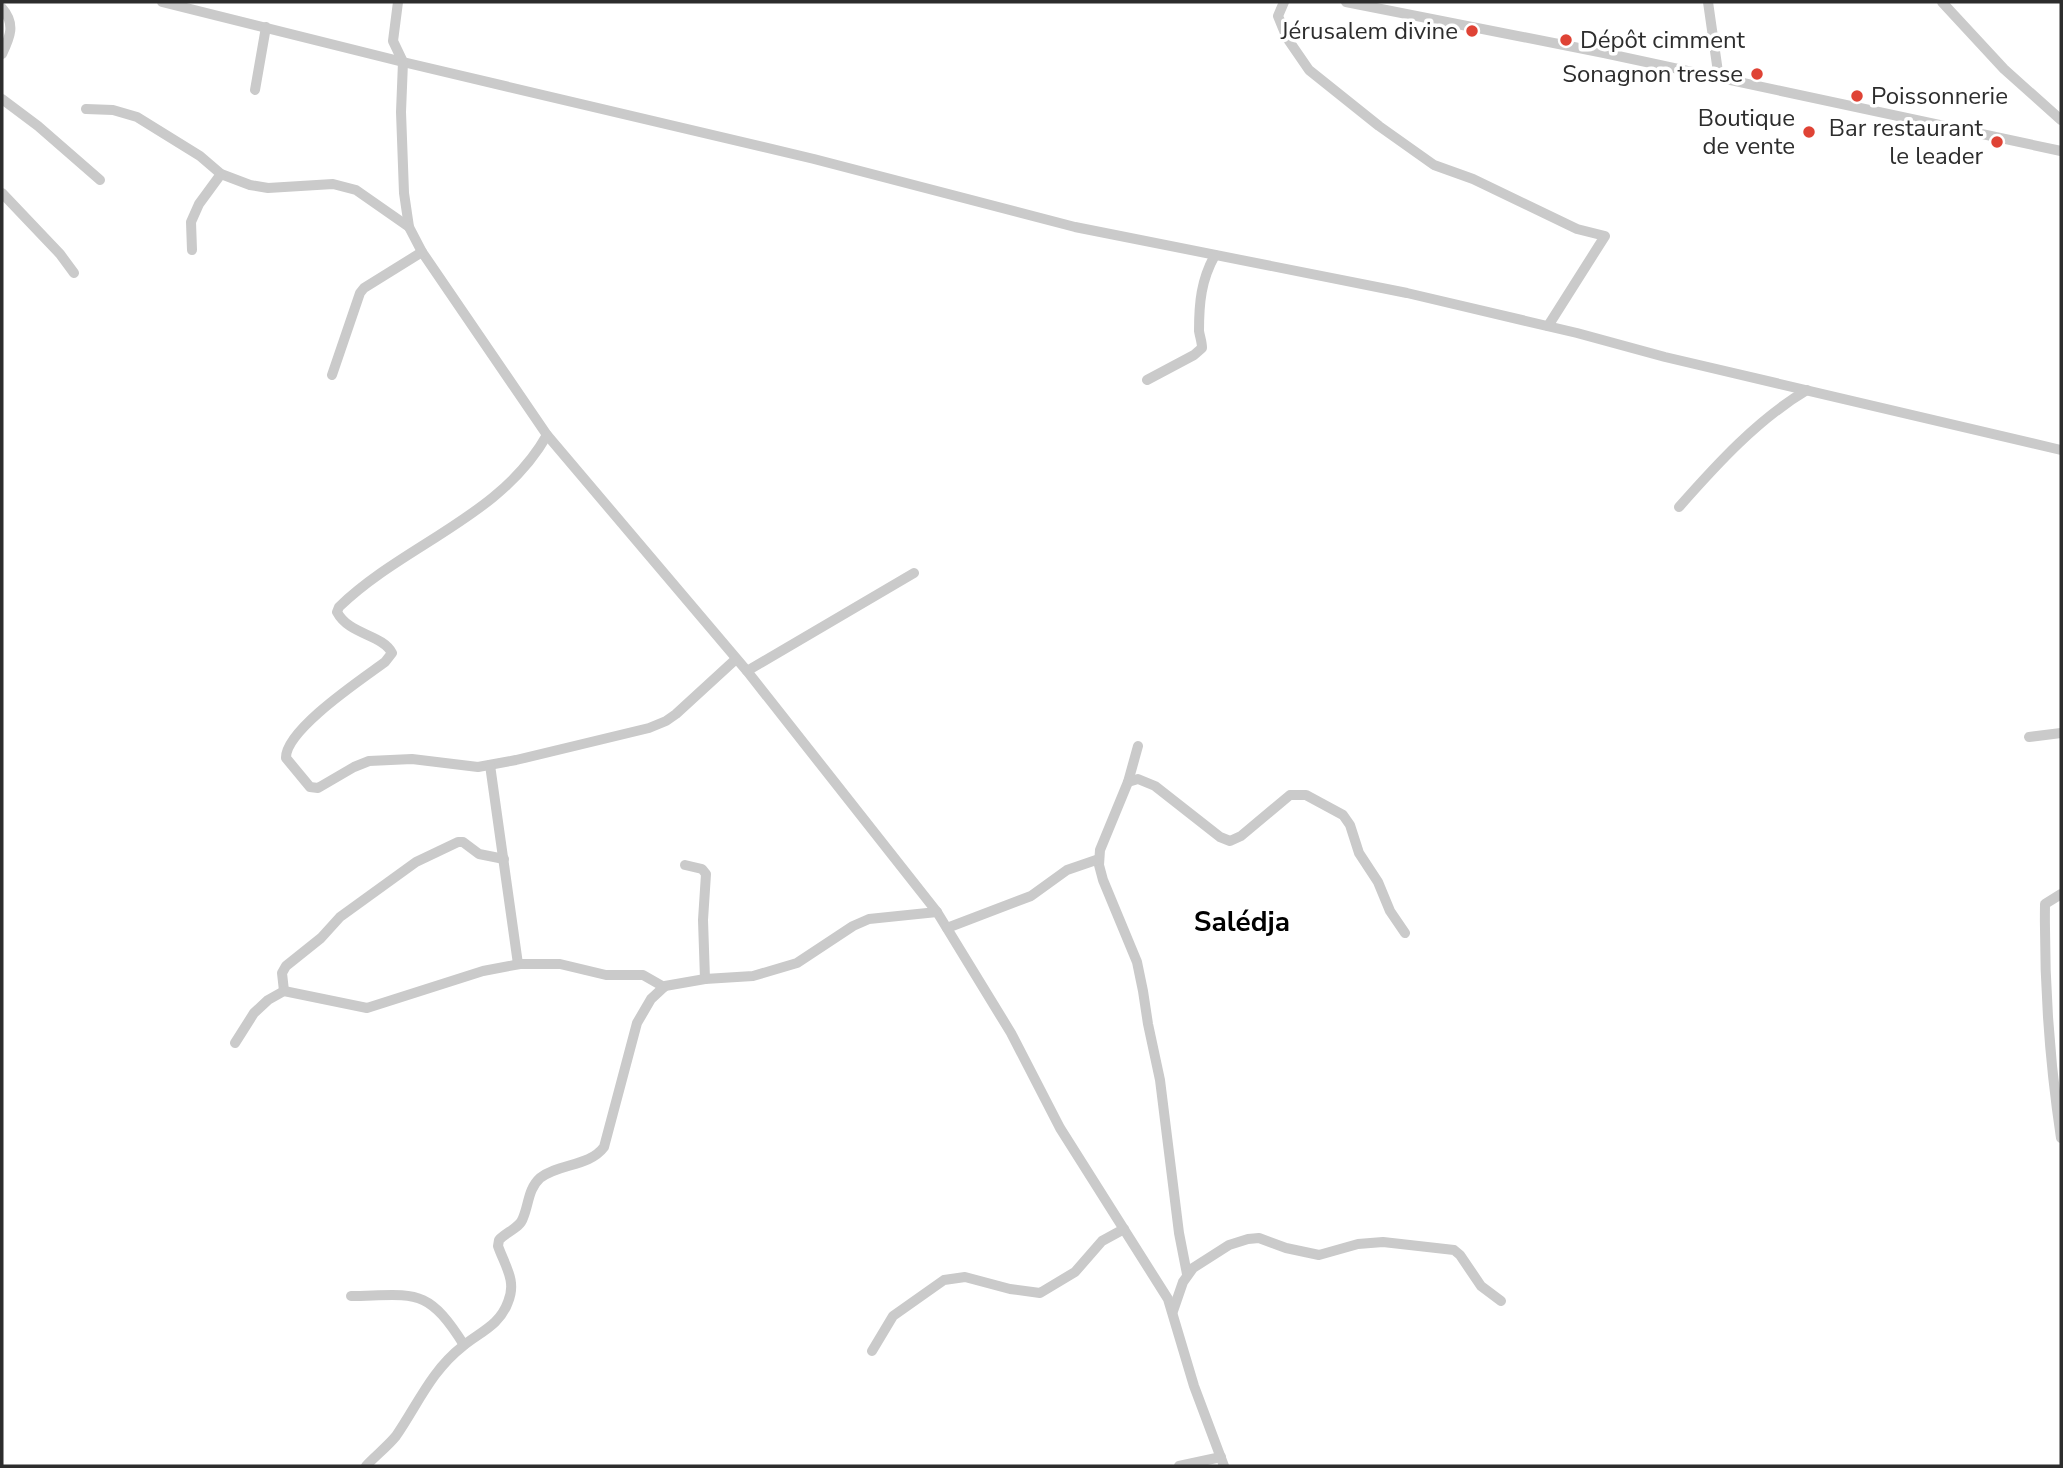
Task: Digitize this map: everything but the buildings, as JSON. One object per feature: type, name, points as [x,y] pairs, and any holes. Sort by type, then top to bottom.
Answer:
[{"type":"street","points":[[162,2],[814,159],[1038,218],[1407,293],[2061,450]]},
{"type":"street","points":[[398,2],[393,41],[403,62],[401,112],[404,193],[409,227],[422,251],[547,435],[598,499],[657,563],[747,671],[947,928],[1011,1033],[1060,1128],[1159,1283],[1173,1311],[1194,1386],[1222,1462],[1179,1466]]},
{"type":"street","points":[[1284,2],[1278,16],[1281,27],[1309,70],[1379,125],[1434,165],[1473,179],[1577,229],[1605,236],[1548,326]]},
{"type":"street","points":[[1346,2],[1604,53],[2061,151]]},
{"type":"street","points":[[1708,2],[1719,79]]},
{"type":"street","points":[[1942,2],[2004,69],[2061,120]]},
{"type":"street","points":[[2,8],[11,24],[11,35],[2,54]]},
{"type":"street","points":[[255,90],[266,27]]},
{"type":"street","points":[[2,99],[100,180]]},
{"type":"street","points":[[86,109],[113,110],[138,117],[200,156],[221,174],[250,185],[268,188],[320,183],[356,190],[409,227]]},
{"type":"street","points":[[192,250],[191,222],[199,204],[221,174]]},
{"type":"street","points":[[2,193],[60,254],[74,273]]},
{"type":"street","points":[[332,375],[360,293],[422,251]]},
{"type":"street","points":[[1147,380],[1202,348],[1199,335],[1200,293],[1215,255]]},
{"type":"street","points":[[1679,507],[1716,465],[1781,405],[1807,390]]},
{"type":"street","points":[[547,435],[530,461],[501,493],[369,582],[339,607],[337,612],[346,623],[387,646],[391,650],[391,656],[322,710],[288,744],[286,755],[310,787],[315,789],[369,761],[412,759],[462,765],[491,765],[569,749],[666,721],[736,659]]},
{"type":"street","points":[[747,671],[914,573]]},
{"type":"street","points":[[2029,737],[2061,735]]},
{"type":"street","points":[[1138,746],[1128,782],[1108,828],[1099,859],[1103,880],[1137,962],[1160,1080],[1187,1274]]},
{"type":"street","points":[[491,765],[518,964]]},
{"type":"street","points":[[1128,782],[1138,779],[1155,786],[1220,837],[1230,841],[1241,836],[1290,795],[1298,794],[1320,801],[1343,815],[1350,825],[1359,853],[1405,933]]},
{"type":"street","points":[[285,991],[282,973],[286,966],[321,938],[340,917],[416,862],[458,842],[463,842],[479,855],[504,859]]},
{"type":"street","points":[[947,928],[1031,896],[1067,870],[1099,859]]},
{"type":"street","points":[[685,865],[702,869],[706,874],[705,979]]},
{"type":"street","points":[[2061,894],[2045,904],[2044,958],[2048,1044],[2061,1138]]},
{"type":"street","points":[[366,1466],[393,1440],[422,1392],[442,1366],[464,1345],[498,1321],[508,1303],[511,1276],[498,1243],[501,1237],[522,1223],[530,1192],[536,1182],[548,1172],[594,1157],[604,1147],[637,1023],[651,999],[671,983],[753,976],[797,963],[853,926],[869,919],[937,912]]},
{"type":"street","points":[[235,1043],[254,1013],[268,1000],[285,991],[367,1008],[483,971],[518,964],[560,964],[606,975],[643,975],[664,987]]},
{"type":"street","points":[[872,1351],[894,1316],[944,1280],[965,1277],[1010,1289],[1040,1293],[1075,1272],[1102,1241],[1124,1229]]},
{"type":"street","points":[[1173,1311],[1187,1274],[1229,1245],[1259,1238],[1286,1248],[1319,1255],[1358,1244],[1407,1244],[1456,1251],[1474,1279],[1501,1301]]},
{"type":"street","points":[[351,1296],[398,1294],[421,1298],[443,1314],[464,1345]]},
{"type":"place","name":"Jérusalem divine","points":[[1472,31]]},
{"type":"place","name":"Dépôt cimment","points":[[1566,40]]},
{"type":"place","name":"Sonagnon tresse","points":[[1757,74]]},
{"type":"place","name":"Poissonnerie","points":[[1857,96]]},
{"type":"place","name":"Boutique de vente","points":[[1809,132]]},
{"type":"place","name":"Bar restaurant le leader","points":[[1997,142]]},
{"type":"district","name":"Salédja","points":[[1242,921]]}]
